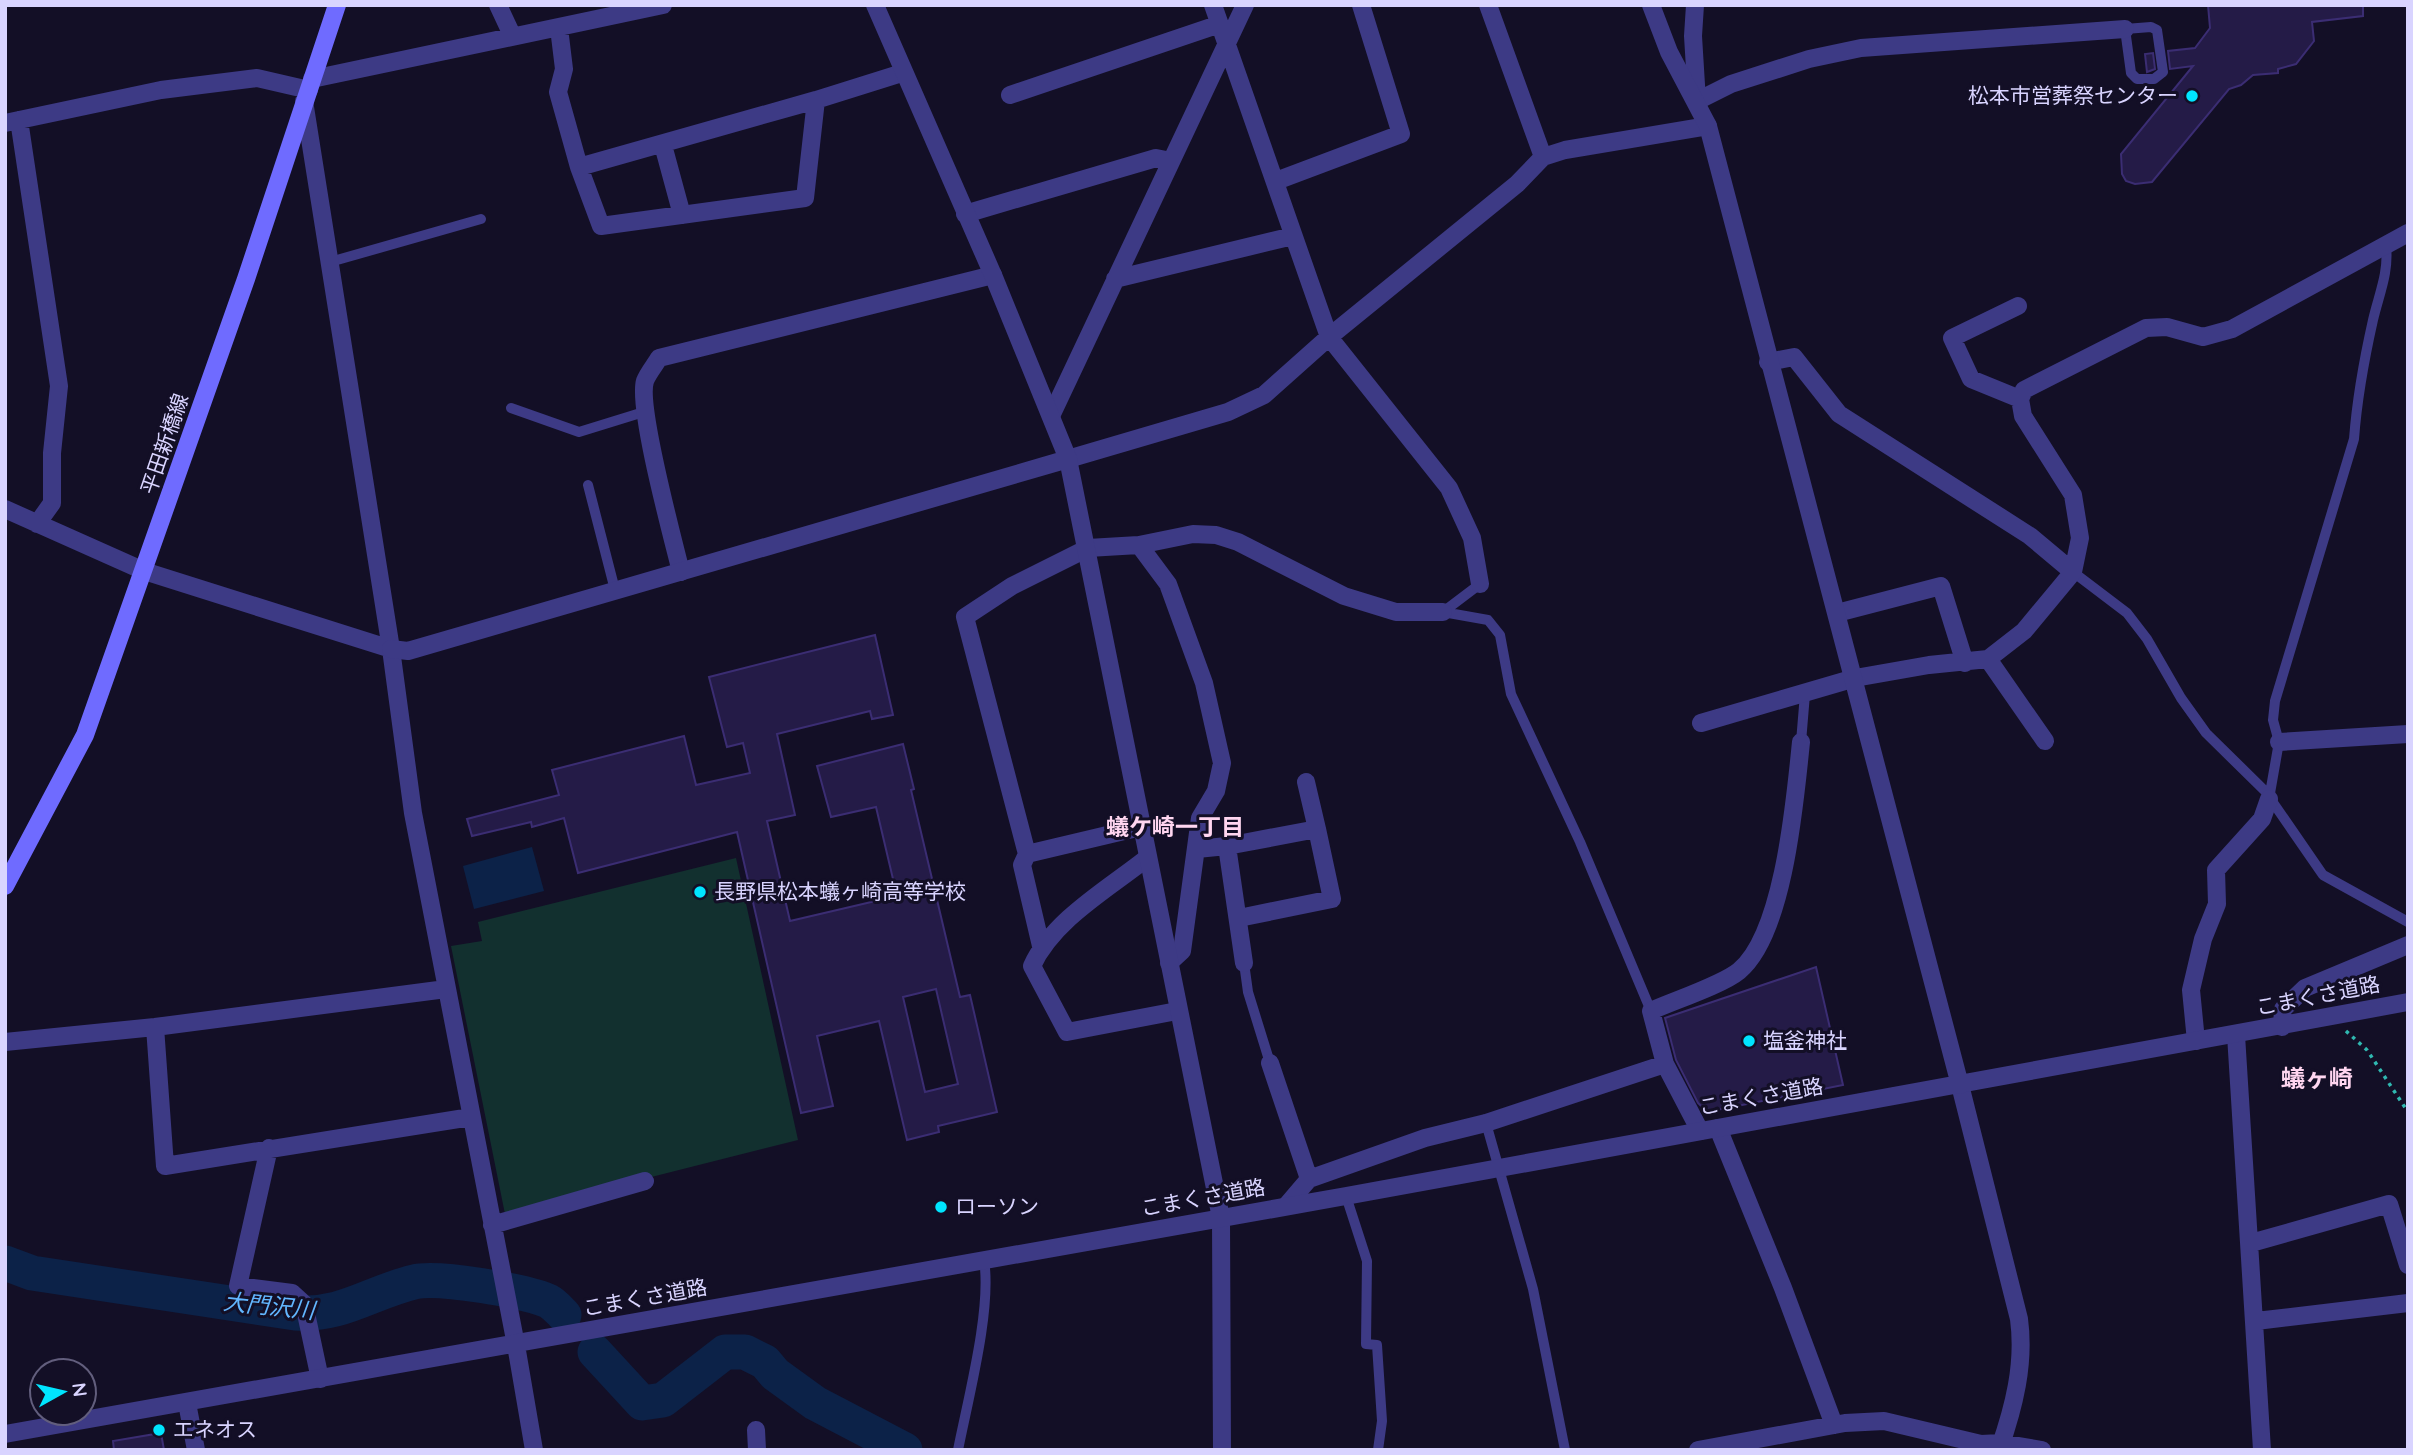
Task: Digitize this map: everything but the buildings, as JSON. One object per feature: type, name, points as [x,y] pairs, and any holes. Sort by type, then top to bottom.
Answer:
[{"type":"main road","name":"平田新橋線","points":[[5,886],[85,735],[246,279],[337,5]]},
{"type":"street","points":[[498,5],[512,35]]},
{"type":"street","points":[[37,524],[52,503],[52,453],[59,386],[12,121],[161,90],[257,78],[308,90],[512,35],[559,28],[663,5]]},
{"type":"street","points":[[874,5],[993,275],[1052,414],[1068,459],[1088,548],[1177,1011],[1221,1217],[1222,1450]]},
{"type":"street","points":[[1213,5],[1329,337],[1448,488],[1472,538],[1480,584]]},
{"type":"street","points":[[1052,414],[1245,5]]},
{"type":"street","points":[[1276,181],[1401,134],[1361,5]]},
{"type":"street","points":[[1488,5],[1543,157]]},
{"type":"street","points":[[1651,5],[1669,52],[1708,126],[1768,362],[1855,678],[2019,1319],[2021,1368],[2000,1446]]},
{"type":"street","points":[[1695,5],[1693,36],[1697,101]]},
{"type":"street","points":[[1010,95],[1220,24]]},
{"type":"street","points":[[559,28],[564,69],[558,92],[579,167],[601,226],[805,198],[816,100]]},
{"type":"street","points":[[1697,101],[1731,84],[1861,48],[2125,29]]},
{"type":"street","points":[[579,167],[663,145],[902,73]]},
{"type":"street","points":[[308,90],[330,262],[414,813],[534,1450]]},
{"type":"street","points":[[5,509],[144,571],[391,649],[408,650],[1228,412],[1264,395],[1329,337],[1517,184],[1543,157],[1565,150],[1708,126]]},
{"type":"street","points":[[663,145],[682,215]]},
{"type":"street","points":[[965,214],[1156,158],[1171,161]]},
{"type":"street","points":[[1701,723],[1855,678],[1928,665],[1988,659],[2024,631],[2073,572],[2080,538],[2073,495],[2023,416],[2020,399],[2024,390],[2146,328],[2167,327],[2203,337],[2232,329],[2408,233]]},
{"type":"street","points":[[1115,279],[1293,236]]},
{"type":"street","points":[[681,572],[646,411],[645,382],[659,358],[993,275]]},
{"type":"street","points":[[2018,306],[1952,338],[1971,379],[2020,399]]},
{"type":"street","points":[[1768,362],[1794,356],[1839,414],[2030,536],[2073,572]]},
{"type":"street","points":[[1041,946],[1022,865],[1027,854],[965,617],[1012,586],[1088,548],[1139,545],[1194,534],[1216,535],[1238,542],[1344,596],[1396,612],[1443,612]]},
{"type":"street","points":[[1139,545],[1168,584],[1204,683],[1222,763],[1216,792],[1200,817],[1182,951],[1169,963]]},
{"type":"street","points":[[1838,613],[1941,586],[1965,663]]},
{"type":"street","points":[[1988,659],[2045,741]]},
{"type":"street","points":[[2279,741],[2408,734]]},
{"type":"street","points":[[1700,1131],[1665,1064],[1651,1011],[1737,973],[1764,937],[1776,896],[1794,807],[1801,742]]},
{"type":"street","points":[[1239,918],[1332,899],[1306,782]]},
{"type":"street","points":[[2196,1041],[2191,990],[2203,939],[2217,904],[2216,870],[2262,819],[2269,799]]},
{"type":"street","points":[[1027,854],[1141,827]]},
{"type":"street","points":[[1197,849],[1317,829]]},
{"type":"street","points":[[1227,846],[1244,963]]},
{"type":"street","points":[[1147,858],[1041,946],[1032,966],[1067,1032],[1177,1011]]},
{"type":"street","points":[[2281,1027],[2283,1009],[2305,988],[2408,945]]},
{"type":"street","points":[[5,1042],[155,1027],[446,989]]},
{"type":"street","name":"こまくさ道路","points":[[5,1434],[1346,1196],[2408,1002]]},
{"type":"street","points":[[155,1027],[165,1166],[471,1118]]},
{"type":"street","points":[[2236,1035],[2262,1450]]},
{"type":"street","points":[[1269,1063],[1309,1179]]},
{"type":"street","points":[[1286,1206],[1309,1179],[1425,1138],[1486,1123],[1665,1064]]},
{"type":"street","points":[[1718,1128],[1779,1276],[1834,1425]]},
{"type":"street","points":[[268,1148],[238,1286],[292,1293],[304,1304],[320,1379]]},
{"type":"street","points":[[492,1225],[645,1181]]},
{"type":"street","points":[[2250,1243],[2389,1204],[2408,1265]]},
{"type":"street","points":[[2256,1321],[2408,1303]]},
{"type":"street","points":[[187,1403],[196,1450]]},
{"type":"street","points":[[1698,1450],[1834,1425],[1884,1421],[1981,1444],[2042,1450]]},
{"type":"street","points":[[756,1430],[757,1450]]},
{"type":"lane","points":[[2151,27],[2157,30],[2163,72],[2160,75],[2146,80],[2137,79],[2131,73],[2125,29],[2151,27]]},
{"type":"lane","points":[[330,262],[481,219]]},
{"type":"lane","points":[[2269,799],[2279,741],[2273,720],[2275,701],[2354,439],[2357,401],[2373,319],[2388,267],[2386,246]]},
{"type":"lane","points":[[511,408],[579,432],[646,411]]},
{"type":"lane","points":[[588,485],[615,590]]},
{"type":"lane","points":[[2073,572],[2127,613],[2147,639],[2180,698],[2206,733],[2245,768],[2323,875],[2408,922]]},
{"type":"lane","points":[[1443,612],[1480,584]]},
{"type":"lane","points":[[1443,612],[1488,620],[1500,635],[1511,694],[1580,842],[1651,1011]]},
{"type":"lane","points":[[1801,742],[1805,694]]},
{"type":"lane","points":[[1244,963],[1248,992],[1269,1063]]},
{"type":"lane","points":[[1486,1123],[1533,1289],[1565,1450]]},
{"type":"lane","points":[[1346,1196],[1367,1261],[1366,1344],[1377,1345],[1382,1421],[1378,1450]]},
{"type":"lane","points":[[958,1450],[979,1340],[986,1274],[984,1261]]},
{"type":"path","points":[[2340,1026],[2367,1050],[2408,1112]]},
{"type":"green space","points":[[736,858],[798,1140],[505,1214],[451,946],[482,941],[478,922]]},
{"type":"water","points":[[532,847],[544,891],[474,909],[463,866]]},
{"type":"waterway","name":"大門沢川","points":[[5,1263],[32,1273],[295,1313],[328,1311],[414,1282],[442,1281],[537,1297],[548,1301],[564,1315]]},
{"type":"waterway","name":"大門沢川","points":[[595,1352],[642,1403],[663,1400],[725,1352],[745,1352],[765,1362],[775,1374],[815,1403],[905,1450]]},
{"type":"place","name":"松本市営葬祭センター","points":[[2192,96]]},
{"type":"place","name":"長野県松本蟻ヶ崎高等学校","points":[[700,892]]},
{"type":"place","name":"塩釜神社","points":[[1749,1041]]},
{"type":"place","name":"ローソン","points":[[941,1207]]},
{"type":"place","name":"エネオス","points":[[159,1430]]},
{"type":"district","name":"蟻ケ崎一丁目","points":[[1175,827]]},
{"type":"district","name":"蟻ヶ崎","points":[[2317,1079]]}]
